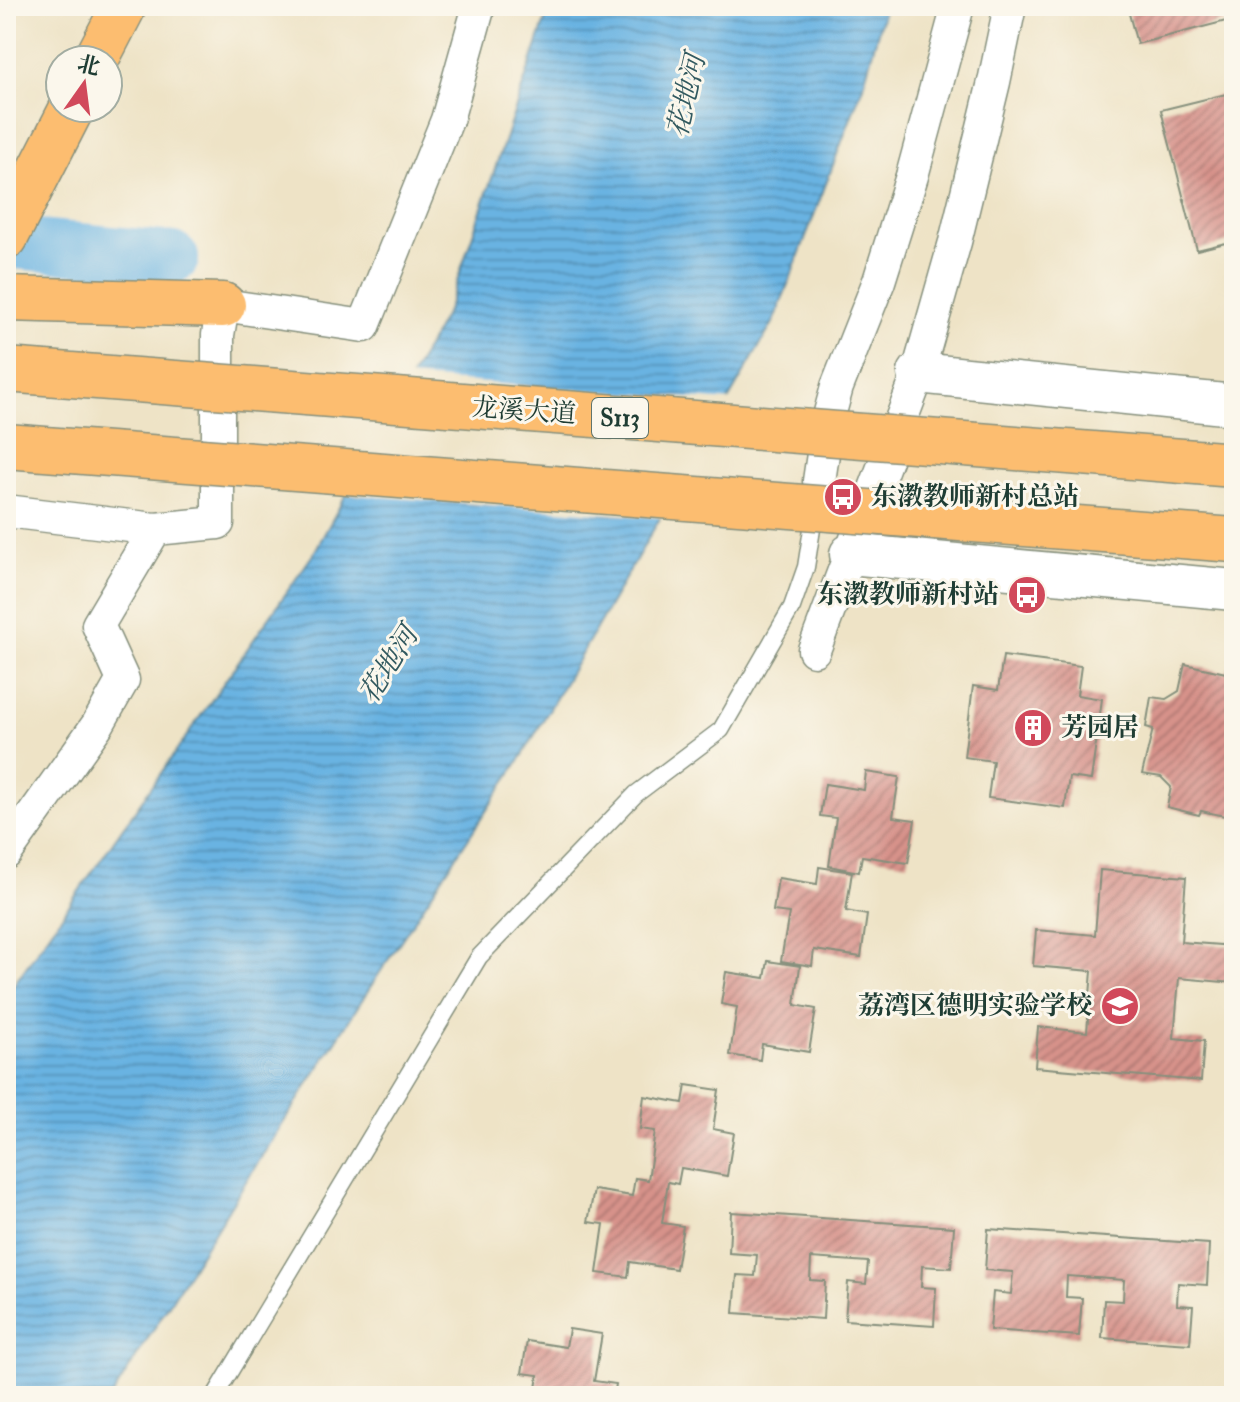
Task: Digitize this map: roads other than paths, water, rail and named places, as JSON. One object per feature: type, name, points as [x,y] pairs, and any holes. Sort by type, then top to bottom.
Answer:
[{"type":"main road","points":[[104,44],[124,6]]},
{"type":"main road","points":[[6,237],[64,124]]},
{"type":"main road","points":[[6,299],[223,305]]},
{"type":"main road","name":"龙溪大道","points":[[6,370],[1234,465]]},
{"type":"main road","points":[[6,446],[1234,540]]},
{"type":"street","points":[[6,511],[155,529],[218,523],[218,335],[223,305],[364,326],[447,120],[479,6]]},
{"type":"street","points":[[819,481],[828,420],[837,387],[879,281],[912,176],[958,6]]},
{"type":"street","points":[[814,650],[905,415],[918,373],[955,242],[1010,6]]},
{"type":"street","points":[[918,373],[1234,405]]},
{"type":"street","points":[[6,853],[98,724],[123,680],[98,625],[155,529]]},
{"type":"street","points":[[850,554],[1234,590]]},
{"type":"lane","points":[[215,1396],[479,957],[636,794],[721,730],[792,607],[806,567],[819,481]]},
{"type":"water","name":"花地河","points":[[550,6],[885,6],[864,83],[774,321],[523,755],[369,989],[112,1396],[6,1396],[6,996],[314,553],[447,311]]},
{"type":"waterway","points":[[6,242],[173,258]]},
{"type":"place","name":"东漖教师新村总站","points":[[843,497]]},
{"type":"place","name":"东漖教师新村站","points":[[1027,595]]},
{"type":"place","name":"芳园居","points":[[1033,728]]},
{"type":"place","name":"荔湾区德明实验学校","points":[[1120,1006]]}]
